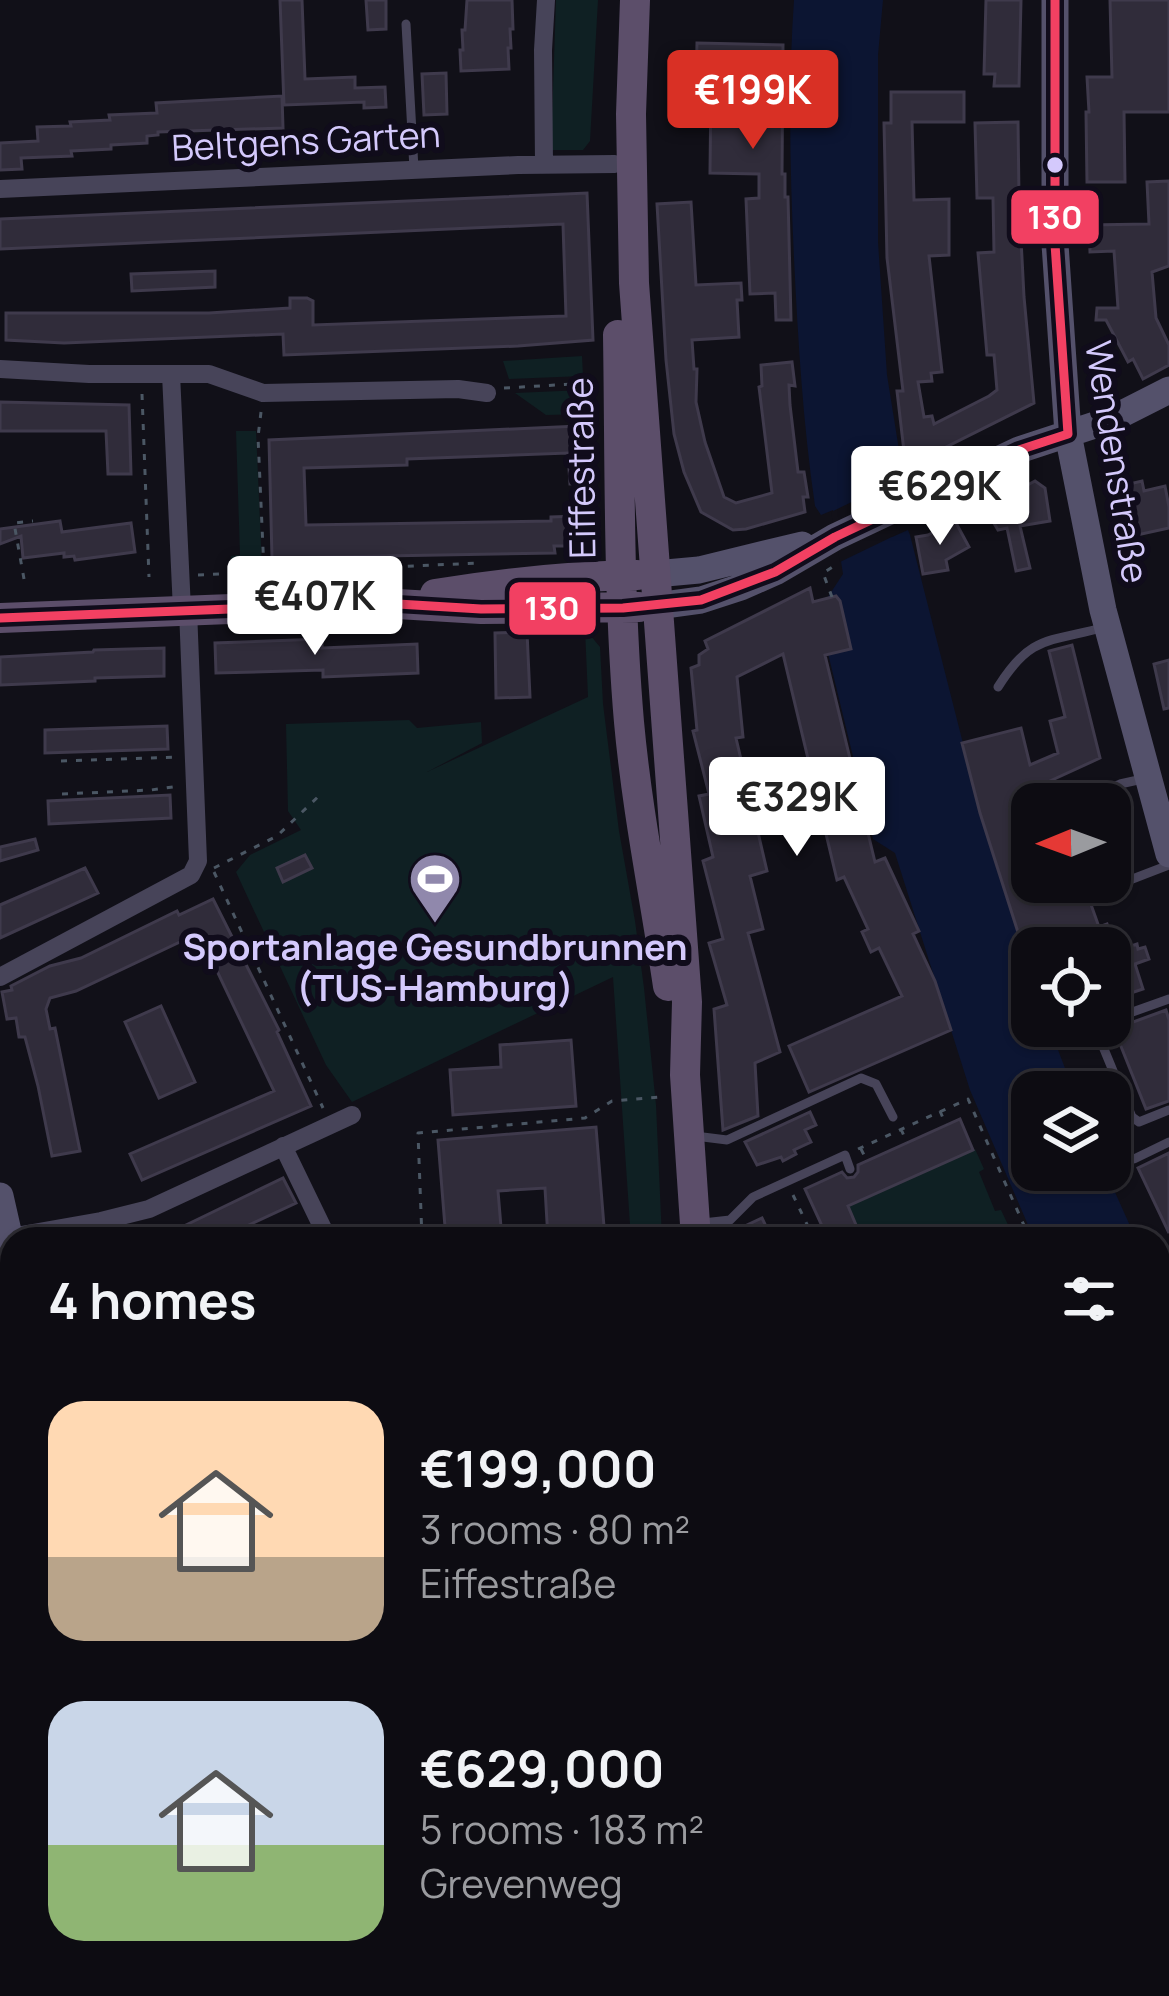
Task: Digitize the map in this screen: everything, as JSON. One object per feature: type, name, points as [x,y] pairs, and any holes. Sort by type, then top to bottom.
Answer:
[{"type":"main road","name":"Eiffestraße","points":[[619,0],[615,164],[628,705],[637,788],[685,1075]]},
{"type":"main road","name":"Eiffestraße","points":[[635,0],[632,240],[687,1002],[685,1075],[696,1227]]},
{"type":"main road","points":[[381,603],[481,587],[655,574]]},
{"type":"main road","points":[[1,618],[381,603],[481,609],[657,606]]},
{"type":"street","points":[[544,164],[547,0]]},
{"type":"street","name":"Wendenstraße","points":[[1055,0],[1055,244],[1068,434],[1107,627],[1166,836]]},
{"type":"street","name":"Beltgens Garten","points":[[0,189],[615,164]]},
{"type":"street","points":[[0,369],[208,374],[262,393],[458,389],[488,393]]},
{"type":"street","points":[[0,977],[190,875],[198,861],[171,374]]},
{"type":"street","points":[[657,606],[701,600],[836,550],[896,507],[1018,450],[1110,420],[1169,390]]},
{"type":"street","points":[[655,574],[836,550]]},
{"type":"street","points":[[76,1227],[149,1209],[352,1115]]},
{"type":"street","points":[[283,1146],[322,1227]]},
{"type":"street","points":[[0,1196],[7,1227]]},
{"type":"lane","points":[[406,24],[414,169]]},
{"type":"lane","points":[[998,687],[1016,659],[1033,645],[1107,627]]},
{"type":"lane","points":[[1124,783],[1147,778]]},
{"type":"lane","points":[[1131,880],[1169,865]]},
{"type":"lane","points":[[1131,1012],[1169,999]]},
{"type":"lane","points":[[1103,1047],[1132,1117],[1139,1122],[1169,1110]]},
{"type":"lane","points":[[689,1135],[727,1141],[861,1078],[880,1088],[892,1117]]},
{"type":"lane","points":[[1134,1159],[1169,1142]]},
{"type":"lane","points":[[708,1227],[730,1220],[753,1197],[844,1155],[850,1168]]},
{"type":"path","points":[[142,374],[149,577]]},
{"type":"path","points":[[488,393],[509,386],[592,383]]},
{"type":"path","points":[[262,393],[258,437],[264,572]]},
{"type":"path","points":[[23,579],[14,523],[33,521]]},
{"type":"path","points":[[832,597],[824,573],[836,550]]},
{"type":"path","points":[[181,576],[495,562]]},
{"type":"path","points":[[61,761],[195,757]]},
{"type":"path","points":[[62,794],[196,783]]},
{"type":"path","points":[[321,794],[277,836],[212,868],[321,1104]]},
{"type":"path","points":[[422,1227],[418,1133],[585,1118],[612,1101],[661,1097]]},
{"type":"path","points":[[844,1155],[968,1099],[1025,1227]]},
{"type":"path","points":[[940,1111],[946,1125]]},
{"type":"path","points":[[901,1129],[907,1143]]},
{"type":"path","points":[[860,1148],[867,1161]]},
{"type":"path","points":[[787,1183],[808,1227]]},
{"type":"shaded area","points":[[556,0],[598,0],[590,141],[583,150],[551,150]]},
{"type":"shaded area","points":[[582,356],[583,376],[509,379],[503,361]]},
{"type":"shaded area","points":[[584,390],[585,414],[546,415],[515,393]]},
{"type":"shaded area","points":[[236,431],[256,431],[262,567],[232,568],[231,556],[240,555]]},
{"type":"shaded area","name":"Sportanlage Gesundbrunnen (TUS-Hamburg)","points":[[585,629],[600,647],[619,831],[644,988],[661,1227],[630,1227],[613,977],[352,1102],[326,1065],[236,872],[250,855],[301,830],[288,811],[286,724],[409,720],[417,728],[481,722],[482,743],[427,772],[588,697]]},
{"type":"shaded area","points":[[975,1149],[995,1211],[1001,1210],[1009,1227],[857,1227],[848,1206]]},
{"type":"water","points":[[794,0],[883,0],[878,55],[878,242],[887,375],[903,475],[884,484],[892,537],[908,530],[910,535],[981,814],[1017,927],[1011,927],[1011,1047],[1057,1047],[1066,1071],[1011,1071],[1011,1185],[970,1090],[895,853],[873,839],[818,612],[843,574],[833,510],[821,515],[815,506],[804,413],[791,161]]},
{"type":"water","points":[[1013,1191],[1114,1191],[1131,1227],[1029,1227]]},
{"type":"pier","points":[[893,482],[900,533],[840,562],[831,512]]},
{"type":"building","points":[[280,0],[302,0],[305,79],[355,77],[355,88],[385,87],[386,107],[364,108],[364,102],[284,105]]},
{"type":"building","points":[[366,0],[386,0],[386,29],[368,30]]},
{"type":"building","points":[[467,0],[512,0],[509,69],[461,71]]},
{"type":"building","points":[[986,0],[1021,0],[1019,86],[994,86],[995,74],[984,74]]},
{"type":"building","points":[[1110,0],[1169,0],[1169,112],[1124,112],[1125,182],[1087,182],[1087,77],[1112,77]]},
{"type":"building","points":[[697,43],[783,45],[782,174],[788,197],[791,320],[776,320],[775,293],[750,294],[746,199],[759,198],[759,174],[710,173],[711,87],[696,87]]},
{"type":"building","points":[[446,73],[447,114],[424,115],[422,74]]},
{"type":"building","points":[[891,92],[964,92],[964,122],[912,122],[914,200],[949,199],[949,255],[929,256],[942,372],[931,373],[932,381],[918,382],[924,417],[932,416],[934,424],[997,390],[994,355],[987,355],[978,253],[994,252],[993,198],[977,198],[975,123],[1018,122],[1024,297],[1034,403],[928,456],[905,460],[897,391],[903,391],[887,258],[884,123],[891,123]]},
{"type":"building","points":[[282,96],[283,128],[158,132],[147,136],[147,143],[71,151],[72,156],[21,158],[22,169],[0,170],[0,143],[38,141],[37,127],[157,113],[156,103]]},
{"type":"building","points":[[1169,181],[1169,266],[1152,272],[1156,318],[1169,345],[1169,365],[1143,379],[1133,359],[1128,362],[1106,320],[1096,320],[1097,308],[1118,308],[1114,251],[1090,252],[1089,225],[1149,224],[1147,182]]},
{"type":"building","points":[[587,193],[593,340],[284,355],[283,334],[64,343],[6,340],[6,313],[209,313],[290,308],[290,298],[313,301],[313,325],[566,316],[563,224],[0,249],[0,219]]},
{"type":"building","points":[[691,202],[696,285],[741,283],[739,337],[692,340],[696,402],[705,442],[724,497],[736,503],[772,493],[759,387],[761,365],[792,362],[795,386],[789,385],[790,405],[798,472],[804,472],[808,497],[803,497],[805,512],[746,529],[733,530],[701,512],[674,434],[657,204]]},
{"type":"building","points":[[215,271],[215,287],[132,291],[131,274]]},
{"type":"building","points":[[0,402],[129,405],[131,474],[108,474],[106,431],[0,431]]},
{"type":"building","points":[[578,426],[579,444],[587,444],[589,483],[570,484],[568,453],[304,468],[306,525],[551,521],[551,517],[579,516],[580,546],[554,546],[555,553],[272,558],[269,440]]},
{"type":"building","points":[[1035,481],[1045,488],[1050,521],[1020,526],[1030,568],[1016,571],[1007,528],[998,530],[985,508]]},
{"type":"building","points":[[1142,481],[1144,491],[1165,486],[1169,528],[1128,537],[1116,487]]},
{"type":"building","points":[[60,521],[62,532],[131,523],[135,552],[75,560],[64,553],[23,558],[21,536],[0,544],[0,529]]},
{"type":"building","points":[[955,521],[969,547],[946,560],[948,570],[923,574],[916,537]]},
{"type":"building","points":[[810,588],[813,602],[836,596],[840,601],[851,649],[825,655],[875,862],[885,858],[919,931],[913,934],[951,1030],[809,1092],[789,1046],[902,996],[879,948],[871,952],[862,932],[868,929],[844,877],[837,880],[783,654],[737,677],[743,737],[736,738],[767,871],[750,876],[763,929],[748,933],[780,1052],[755,1063],[758,1116],[723,1130],[714,1009],[727,1005],[709,943],[723,939],[703,861],[713,857],[699,796],[709,794],[693,731],[697,730],[691,668],[699,665],[699,655],[708,649],[705,641]]},
{"type":"building","points":[[527,632],[530,697],[496,698],[495,633]]},
{"type":"building","points":[[322,639],[322,648],[417,644],[418,673],[323,677],[323,670],[216,673],[215,643]]},
{"type":"building","points":[[1072,645],[1100,758],[1051,783],[1011,783],[1011,903],[1090,903],[1099,927],[1016,927],[962,743],[1021,728],[1030,765],[1058,753],[1050,721],[1065,717],[1049,651]]},
{"type":"building","points":[[164,648],[164,676],[0,685],[0,657]]},
{"type":"building","points":[[1169,660],[1169,708],[1164,709],[1154,664]]},
{"type":"building","points":[[167,726],[168,749],[45,753],[45,730]]},
{"type":"building","points":[[170,795],[171,818],[49,824],[48,801]]},
{"type":"building","points":[[35,839],[38,850],[0,861],[0,847]]},
{"type":"building","points":[[305,855],[312,868],[283,882],[277,868]]},
{"type":"building","points":[[85,868],[98,893],[0,938],[0,905]]},
{"type":"building","points":[[213,899],[311,1106],[142,1180],[130,1154],[274,1091],[199,933],[76,991],[50,998],[46,1009],[50,1029],[55,1028],[80,1151],[52,1156],[25,1037],[19,1037],[16,1018],[7,1019],[2,992],[50,966],[81,958],[177,911],[179,915]]},
{"type":"building","points":[[1131,946],[1145,947],[1149,959],[1135,964],[1143,989],[1131,993]]},
{"type":"building","points":[[161,1006],[195,1082],[159,1098],[125,1022]]},
{"type":"building","points":[[1166,1010],[1169,1020],[1169,1101],[1146,1109],[1121,1047],[1131,1047],[1131,1023]]},
{"type":"building","points":[[571,1040],[576,1106],[453,1115],[450,1070],[501,1067],[500,1045]]},
{"type":"building","points":[[810,1112],[816,1125],[805,1130],[811,1142],[783,1161],[781,1157],[757,1165],[745,1142]]},
{"type":"building","points":[[960,1119],[973,1150],[848,1206],[857,1227],[822,1227],[805,1189],[842,1172],[847,1178],[854,1177],[858,1165]]},
{"type":"building","points":[[596,1127],[604,1227],[547,1227],[545,1188],[498,1191],[501,1227],[445,1227],[438,1140]]},
{"type":"building","points":[[1169,1153],[1169,1227],[1166,1227],[1138,1168]]},
{"type":"building","points":[[283,1178],[296,1203],[245,1227],[182,1227]]},
{"type":"building","points":[[762,1218],[766,1227],[743,1227]]},
{"type":"transit line","name":"130","points":[[1055,0],[1055,244],[1068,434]]},
{"type":"transit line","name":"130","points":[[0,618],[381,603],[481,609],[623,608],[701,600],[775,572],[835,537],[1019,450],[1068,434]]},
{"type":"place","name":"Sportanlage Gesundbrunnen (TUS-Hamburg)","points":[[435,925]]}]
